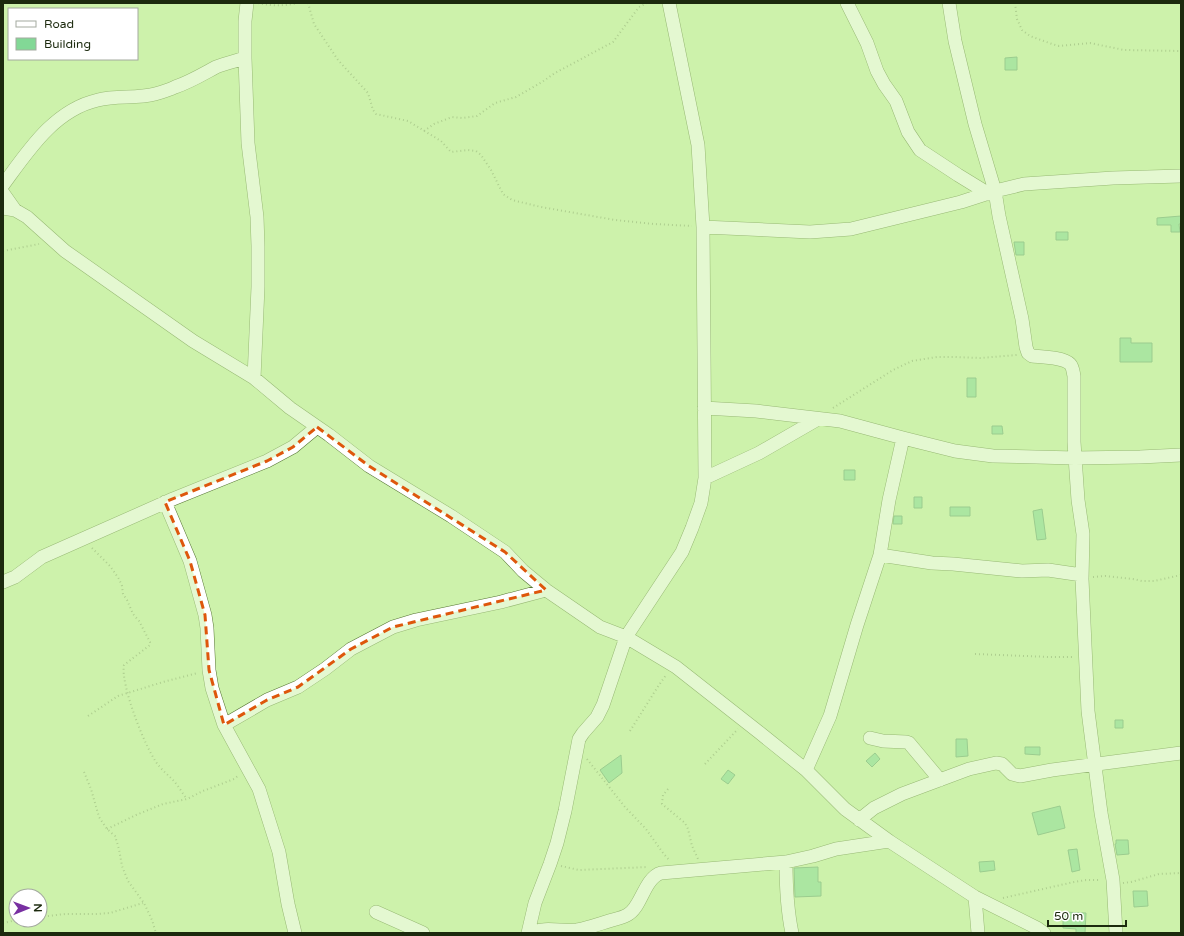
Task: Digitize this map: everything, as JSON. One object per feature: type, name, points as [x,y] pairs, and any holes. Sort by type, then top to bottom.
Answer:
[{"type":"street","points":[[247,3],[245,21],[245,58],[248,143],[257,217],[258,246],[258,287],[254,378]]},
{"type":"street","points":[[528,933],[535,903],[550,866],[557,843],[579,739],[597,717],[604,705],[626,637],[682,552],[701,504],[705,478],[703,227],[698,146],[669,3]]},
{"type":"street","points":[[847,3],[866,43],[877,71],[896,101],[908,132],[920,150],[958,175],[992,192]]},
{"type":"street","points":[[949,3],[955,41],[964,81],[998,216],[1028,353],[1032,356],[1064,360],[1073,368],[1073,424],[1075,458],[1078,500],[1083,534],[1082,577],[1088,711],[1101,813],[1113,880],[1116,933]]},
{"type":"street","points":[[3,185],[34,143],[54,124],[78,106],[98,100],[121,97],[136,98],[175,88],[218,67],[245,58]]},
{"type":"street","points":[[703,227],[810,232],[851,229],[961,202],[1024,184],[1113,178],[1181,176]]},
{"type":"street","points":[[3,193],[9,209],[27,217],[65,251],[193,341],[254,378],[290,408],[317,426],[369,466],[451,516],[505,552],[523,571],[546,590],[600,627],[626,637],[673,666],[806,770],[845,809],[859,820],[980,900],[1037,928],[1044,933]]},
{"type":"street","points":[[704,408],[756,411],[840,421],[955,450],[992,456],[1075,458],[1181,455]]},
{"type":"street","points":[[705,478],[759,453],[818,419]]},
{"type":"street","points":[[3,582],[15,577],[42,557],[165,502],[267,461],[293,447],[317,426]]},
{"type":"street","points":[[806,770],[830,716],[880,555],[889,500],[903,438]]},
{"type":"street","points":[[165,502],[190,561],[205,614],[209,670],[212,688],[224,725],[259,789],[279,852],[288,904],[295,933]]},
{"type":"street","points":[[880,555],[932,563],[1022,571],[1048,570],[1082,577]]},
{"type":"street","points":[[224,725],[267,700],[298,687],[351,649],[393,627],[416,620],[501,602],[546,590]]},
{"type":"street","points":[[870,738],[883,741],[909,743],[940,780]]},
{"type":"street","points":[[859,820],[874,808],[902,794],[969,770],[996,763],[1002,764],[1012,774],[1020,776],[1052,770],[1181,753]]},
{"type":"street","points":[[531,933],[540,930],[576,930],[629,914],[634,910],[646,887],[655,876],[662,873],[786,862],[836,849],[889,841]]},
{"type":"street","points":[[786,862],[786,892],[792,933]]},
{"type":"street","points":[[978,933],[980,900]]},
{"type":"street","points":[[376,912],[423,933]]},
{"type":"path","points":[[257,3],[268,6],[298,3]]},
{"type":"path","points":[[308,3],[314,24],[338,60],[368,93],[373,110],[376,114],[408,121],[441,141],[451,152],[468,150],[476,151],[482,155],[502,194],[512,200],[541,207],[615,220],[703,227]]},
{"type":"path","points":[[424,131],[434,124],[452,117],[462,118],[477,116],[495,103],[516,97],[555,73],[613,42],[639,7],[647,3],[669,3]]},
{"type":"path","points":[[1015,3],[1017,19],[1022,30],[1030,36],[1052,44],[1059,46],[1090,43],[1124,50],[1181,51]]},
{"type":"path","points":[[3,251],[54,241]]},
{"type":"path","points":[[818,419],[841,402],[893,370],[912,361],[943,357],[980,358],[1028,353]]},
{"type":"path","points":[[83,539],[110,566],[122,586],[123,594],[133,614],[139,621],[150,642],[150,645],[124,665],[128,692],[141,733],[150,753],[187,799]]},
{"type":"path","points":[[1082,577],[1105,576],[1142,581],[1154,581],[1181,574]]},
{"type":"path","points":[[975,654],[1086,658]]},
{"type":"path","points":[[630,731],[657,688],[673,666]]},
{"type":"path","points":[[88,716],[118,696],[128,692],[209,670]]},
{"type":"path","points":[[705,764],[745,721]]},
{"type":"path","points":[[577,748],[625,807],[646,829],[663,853],[681,871]]},
{"type":"path","points":[[107,829],[163,804],[187,799],[234,779],[248,769]]},
{"type":"path","points":[[84,772],[91,789],[99,817],[107,829],[115,836],[122,866],[128,881],[144,903],[156,933]]},
{"type":"path","points":[[668,789],[663,795],[662,804],[685,823],[692,846],[702,869]]},
{"type":"path","points":[[550,866],[561,866],[579,870],[648,867],[655,868],[662,873]]},
{"type":"path","points":[[980,900],[1032,892],[1080,881],[1113,880],[1124,883],[1159,874],[1181,872]]},
{"type":"path","points":[[48,916],[110,913],[144,903]]},
{"type":"highlighted area","points":[[317,427],[369,466],[505,552],[546,590],[393,627],[351,649],[298,687],[267,700],[224,725],[209,670],[205,615],[190,561],[165,502],[267,461],[293,447]]},
{"type":"building","points":[[1017,57],[1017,70],[1005,70],[1005,58]]},
{"type":"building","points":[[1181,216],[1181,224],[1179,224],[1180,232],[1171,232],[1171,225],[1157,225],[1157,218]]},
{"type":"building","points":[[1056,232],[1068,232],[1068,240],[1056,240]]},
{"type":"building","points":[[1014,242],[1024,242],[1024,255],[1016,255]]},
{"type":"building","points":[[1120,338],[1131,338],[1131,343],[1152,343],[1152,362],[1120,362]]},
{"type":"building","points":[[967,378],[976,378],[976,397],[967,397]]},
{"type":"building","points":[[992,426],[1002,426],[1003,434],[992,434]]},
{"type":"building","points":[[844,470],[855,470],[855,480],[844,480]]},
{"type":"building","points":[[914,497],[922,497],[922,508],[914,508]]},
{"type":"building","points":[[950,507],[970,507],[970,516],[950,516]]},
{"type":"building","points":[[1042,509],[1046,539],[1037,540],[1033,511]]},
{"type":"building","points":[[894,516],[902,516],[902,524],[893,524]]},
{"type":"building","points":[[1115,720],[1123,720],[1123,728],[1115,728]]},
{"type":"building","points":[[956,739],[967,739],[968,756],[956,757]]},
{"type":"building","points":[[1025,747],[1040,747],[1040,755],[1025,754]]},
{"type":"building","points":[[875,753],[880,759],[872,767],[866,761]]},
{"type":"building","points":[[621,755],[622,773],[609,783],[600,770]]},
{"type":"building","points":[[728,770],[735,775],[728,784],[721,779]]},
{"type":"building","points":[[1060,806],[1065,828],[1038,835],[1032,813]]},
{"type":"building","points":[[1116,840],[1128,840],[1129,854],[1117,855],[1115,844]]},
{"type":"building","points":[[1077,849],[1080,870],[1072,872],[1068,850]]},
{"type":"building","points":[[994,861],[995,870],[980,872],[979,862]]},
{"type":"building","points":[[818,867],[818,882],[821,882],[821,896],[795,897],[794,868]]},
{"type":"building","points":[[1133,891],[1147,891],[1148,906],[1134,907]]},
{"type":"building","points":[[1063,912],[1086,913],[1085,933],[1076,933],[1076,929],[1063,928]]}]
